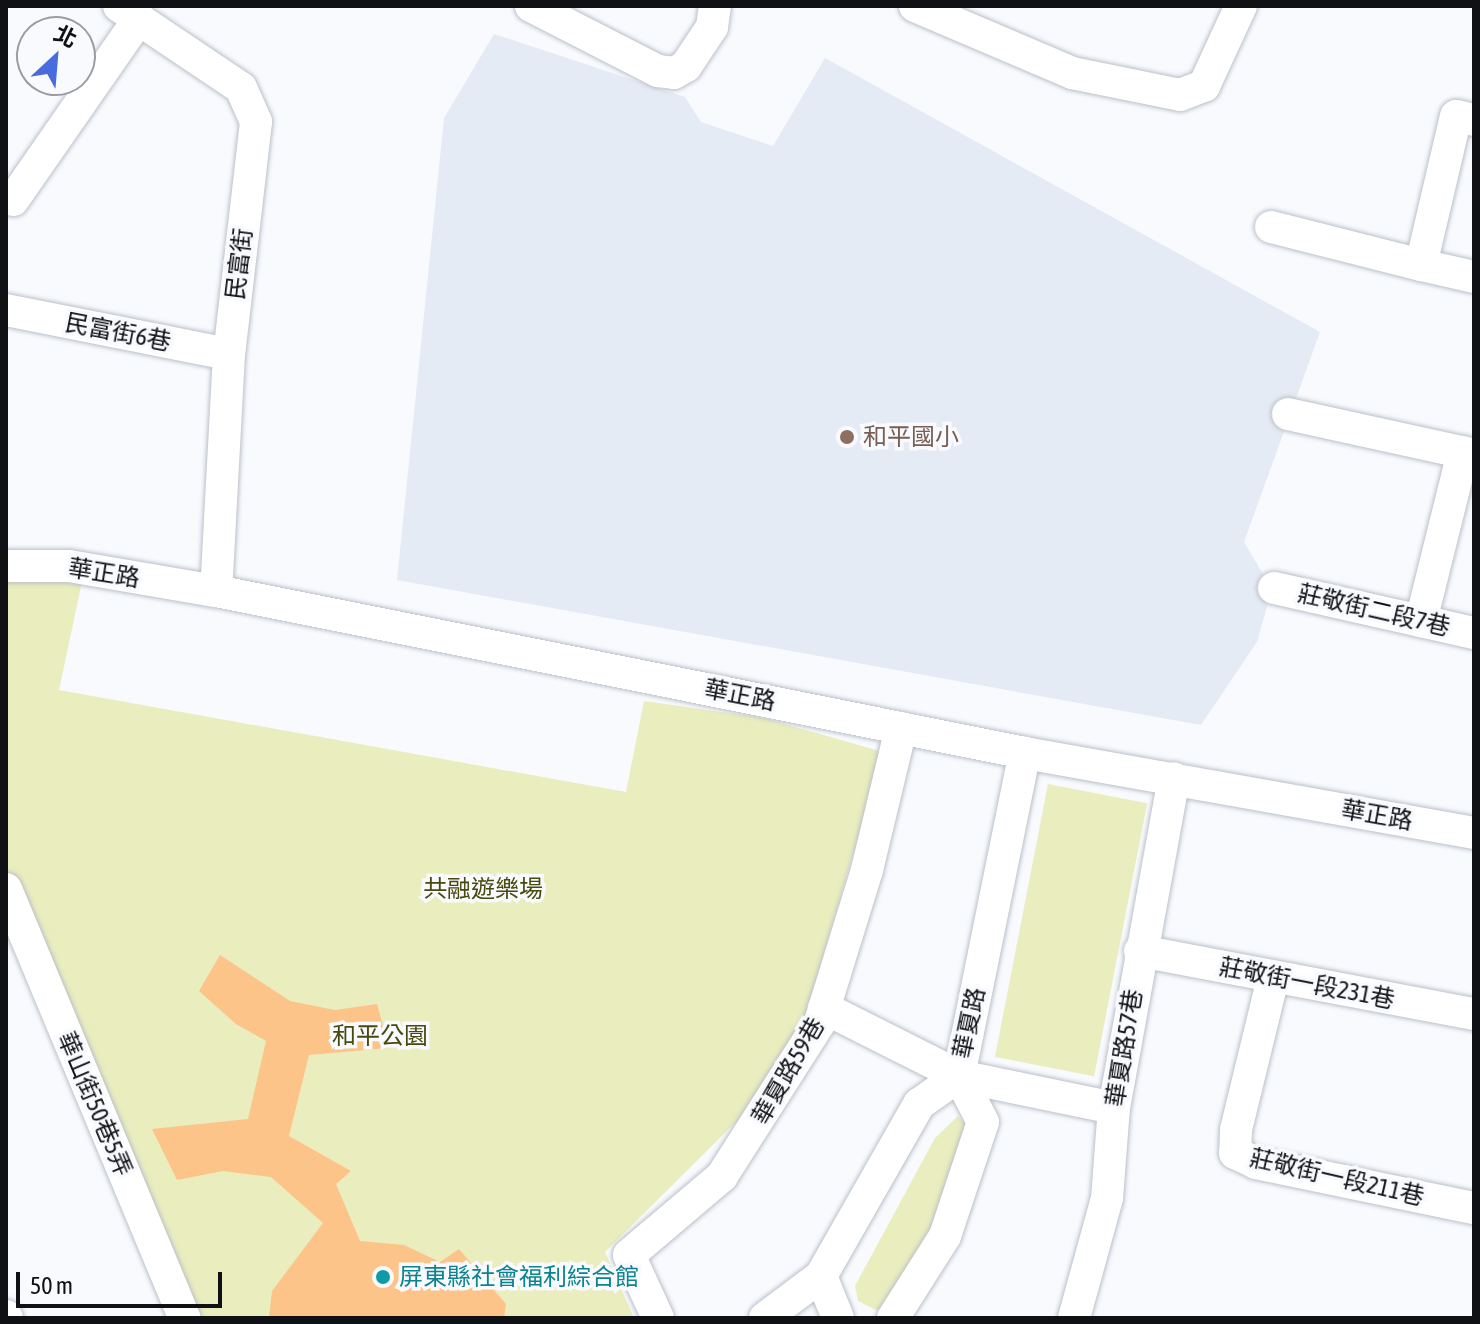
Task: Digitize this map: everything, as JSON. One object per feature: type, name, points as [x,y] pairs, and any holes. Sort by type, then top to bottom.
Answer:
[{"type":"street","points":[[531,6],[658,71],[674,73],[686,66],[712,27],[715,6]]},
{"type":"street","points":[[915,6],[1072,73],[1180,95],[1204,86],[1241,6]]},
{"type":"street","points":[[13,200],[129,12]]},
{"type":"street","name":"民富街","points":[[129,12],[241,88],[256,122],[229,354],[216,591]]},
{"type":"street","points":[[1421,265],[1465,118]]},
{"type":"street","points":[[1271,227],[1474,277]]},
{"type":"street","name":"民富街6巷","points":[[6,310],[229,354]]},
{"type":"street","points":[[1288,414],[1469,453],[1421,621]]},
{"type":"street","name":"華正路","points":[[6,566],[69,566],[216,591],[1025,753],[1474,833]]},
{"type":"street","name":"莊敬街二段7巷","points":[[1274,588],[1474,633]]},
{"type":"street","name":"華夏路59巷","points":[[658,1318],[629,1255],[722,1176],[775,1098],[824,1008],[867,870],[901,728]]},
{"type":"street","name":"華夏路","points":[[765,1318],[821,1276],[919,1104],[959,1076],[1025,753]]},
{"type":"street","name":"華夏路57巷","points":[[1074,1318],[1107,1198],[1114,1108],[1140,951],[1174,778]]},
{"type":"street","name":"華山街50巷5弄","points":[[6,889],[185,1318]]},
{"type":"street","name":"莊敬街一段231巷","points":[[1140,951],[1474,1014]]},
{"type":"street","name":"莊敬街一段211巷","points":[[1273,978],[1236,1130],[1235,1153],[1256,1163],[1474,1208]]},
{"type":"street","points":[[824,1008],[959,1076],[1114,1108]]},
{"type":"street","points":[[893,1318],[945,1236],[983,1122],[959,1076]]},
{"type":"street","points":[[821,1276],[838,1318]]},
{"type":"shaded area","name":"和平國小","points":[[494,34],[685,97],[701,122],[773,146],[825,58],[1320,332],[1244,542],[1272,589],[1257,642],[1201,725],[397,580],[444,118]]},
{"type":"green space","name":"和平公園","points":[[6,575],[83,577],[59,690],[626,792],[644,701],[764,718],[883,752],[803,1024],[752,1106],[605,1252],[634,1318],[191,1318],[6,871]]},
{"type":"green space","points":[[1048,784],[1147,803],[1094,1076],[995,1057]]},
{"type":"green space","points":[[958,1116],[965,1124],[961,1148],[934,1229],[888,1306],[876,1310],[858,1301],[855,1286],[935,1138]]},
{"type":"building","points":[[220,955],[290,1001],[335,1010],[377,1004],[389,1048],[309,1055],[289,1136],[351,1171],[336,1184],[360,1241],[404,1245],[440,1262],[459,1249],[506,1304],[504,1318],[269,1318],[272,1291],[323,1223],[271,1177],[223,1171],[177,1180],[152,1129],[248,1119],[266,1041],[236,1024],[199,991]]},
{"type":"place","name":"和平國小","points":[[847,437]]},
{"type":"place","name":"屏東縣社會福利綜合館","points":[[383,1277]]},
{"type":"park label","name":"共融遊樂場","points":[[483,889]]}]
